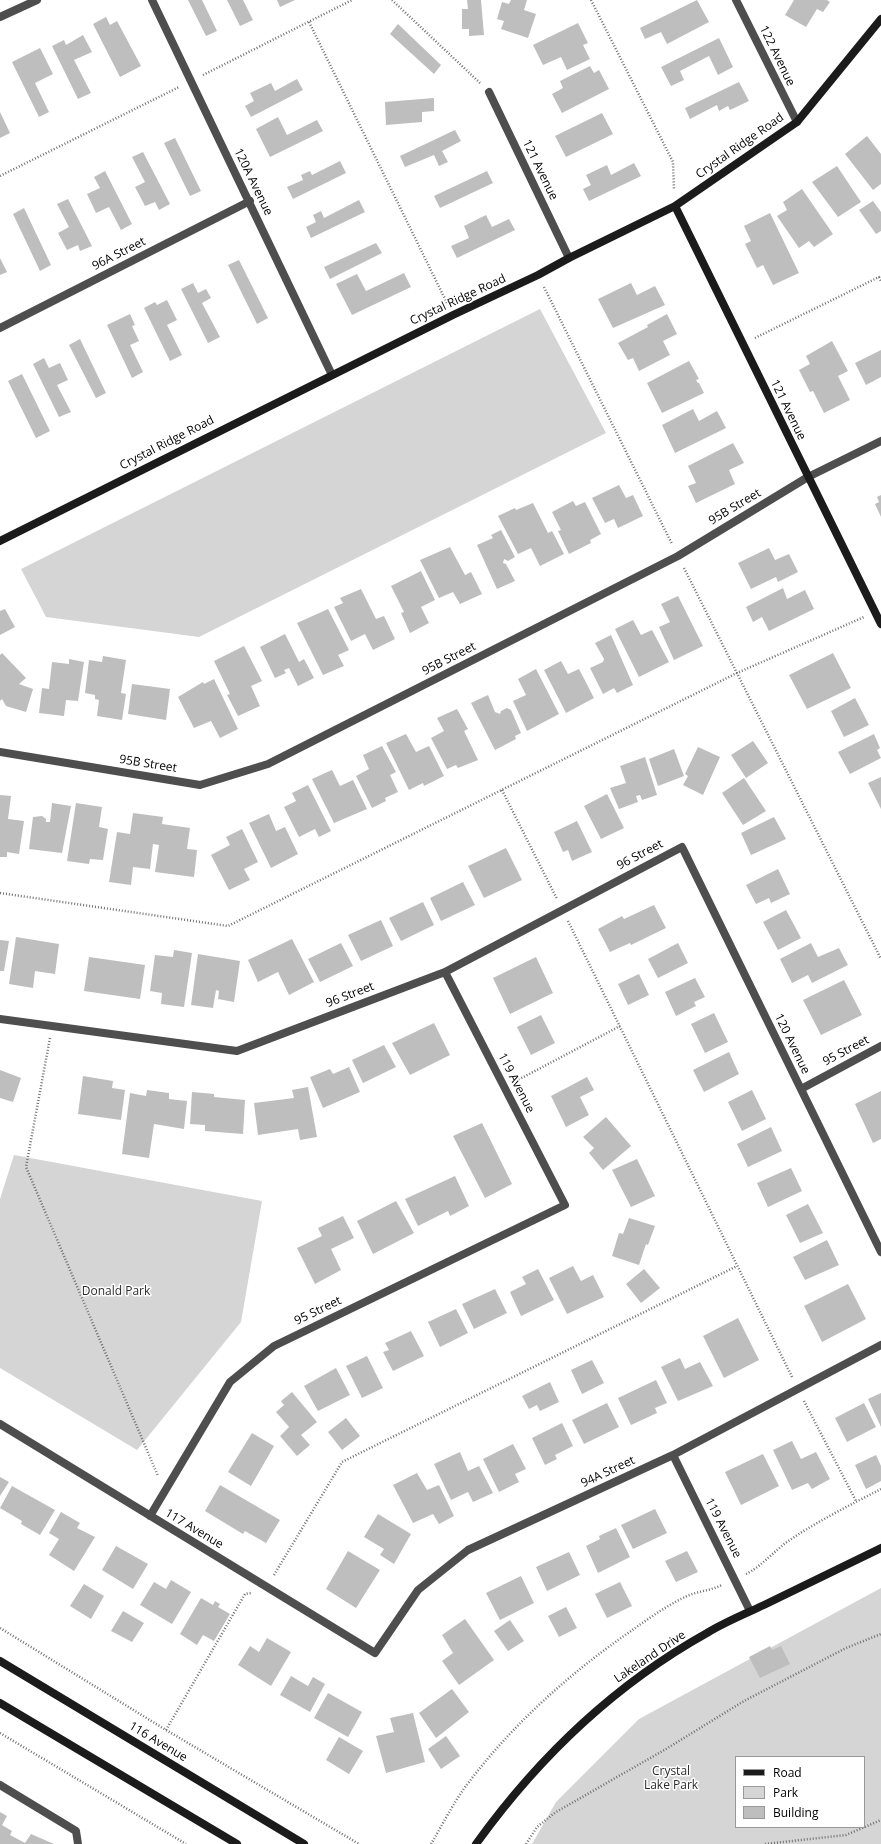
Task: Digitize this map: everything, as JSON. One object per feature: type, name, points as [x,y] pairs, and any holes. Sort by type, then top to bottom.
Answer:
[{"type":"street","points":[[0,18],[37,0]]},
{"type":"street","name":"120A Avenue","points":[[152,0],[250,201],[332,375]]},
{"type":"street","name":"122 Avenue","points":[[736,0],[797,122]]},
{"type":"street","name":"Crystal Ridge Road","points":[[0,541],[675,206],[797,122],[881,19]]},
{"type":"street","name":"121 Avenue","points":[[490,92],[569,258]]},
{"type":"street","name":"96A Street","points":[[0,328],[250,201]]},
{"type":"street","name":"121 Avenue","points":[[675,206],[881,624]]},
{"type":"street","name":"95B Street","points":[[0,752],[200,785],[268,764],[678,556],[808,478],[881,441]]},
{"type":"street","name":"96 Street","points":[[0,1019],[237,1051],[445,972],[682,847]]},
{"type":"street","name":"120 Avenue","points":[[682,847],[881,1252]]},
{"type":"street","name":"119 Avenue","points":[[445,972],[565,1206]]},
{"type":"street","name":"95 Street","points":[[801,1089],[881,1046]]},
{"type":"street","name":"95 Street","points":[[150,1516],[230,1382],[274,1346],[565,1206]]},
{"type":"street","name":"94A Street","points":[[375,1653],[418,1590],[468,1550],[673,1455],[881,1346]]},
{"type":"street","name":"117 Avenue","points":[[0,1424],[375,1653]]},
{"type":"street","name":"119 Avenue","points":[[673,1455],[750,1611]]},
{"type":"street","name":"Lakeland Drive","points":[[476,1844],[496,1816],[553,1750],[603,1704],[638,1677],[707,1632],[881,1548]]},
{"type":"street","name":"116 Avenue","points":[[0,1661],[304,1844]]},
{"type":"street","points":[[0,1703],[237,1844]]},
{"type":"street","points":[[0,1785],[76,1831],[78,1844]]},
{"type":"path","points":[[0,176],[352,0]]},
{"type":"path","points":[[392,0],[490,92]]},
{"type":"path","points":[[591,0],[673,162],[675,206]]},
{"type":"path","points":[[309,22],[453,315]]},
{"type":"path","points":[[538,275],[881,959]]},
{"type":"path","points":[[744,344],[880,277],[881,281]]},
{"type":"path","points":[[0,893],[228,926],[737,673],[875,612]]},
{"type":"path","points":[[502,790],[563,910],[798,1389],[856,1501]]},
{"type":"path","points":[[52,1026],[26,1167],[165,1491]]},
{"type":"path","points":[[504,1088],[620,1026]]},
{"type":"path","points":[[166,1730],[245,1594],[267,1588],[342,1462],[738,1266]]},
{"type":"path","points":[[431,1844],[468,1783],[498,1747],[566,1681],[595,1656],[641,1624],[684,1597],[711,1590],[755,1569],[788,1542],[856,1501],[881,1489]]},
{"type":"path","points":[[0,1628],[166,1730],[359,1844]]},
{"type":"path","points":[[526,1844],[537,1827],[556,1812],[666,1749],[744,1701],[846,1648],[881,1634]]},
{"type":"path","points":[[0,1733],[186,1844]]},
{"type":"path","points":[[865,1827],[881,1820]]},
{"type":"path","points":[[765,1844],[846,1835],[862,1828]]},
{"type":"green space","points":[[540,309],[606,433],[199,637],[46,617],[21,569]]},
{"type":"green space","name":"Donald Park","points":[[14,1155],[262,1201],[241,1322],[137,1450],[0,1368],[0,1199]]},
{"type":"green space","name":"Crystal Lake Park","points":[[881,1588],[881,1844],[532,1844],[556,1802],[639,1719]]},
{"type":"building","points":[[188,0],[202,0],[217,31],[206,36]]},
{"type":"building","points":[[227,0],[243,0],[253,20],[240,26]]},
{"type":"building","points":[[277,0],[295,0],[280,7]]},
{"type":"building","points":[[467,0],[481,0],[484,35],[469,36],[469,29],[462,29],[462,9],[468,9]]},
{"type":"building","points":[[511,0],[527,0],[524,10],[536,14],[528,38],[501,29],[504,21],[497,19],[502,2],[509,4]]},
{"type":"building","points":[[697,0],[709,22],[667,44],[661,32],[645,39],[640,28]]},
{"type":"building","points":[[794,0],[827,0],[830,2],[823,12],[817,9],[806,27],[785,15]]},
{"type":"building","points":[[106,17],[110,25],[117,21],[141,66],[120,77],[93,24]]},
{"type":"building","points":[[578,23],[588,43],[583,45],[590,59],[567,70],[561,57],[543,65],[533,45]]},
{"type":"building","points":[[398,24],[441,65],[434,74],[390,34]]},
{"type":"building","points":[[83,35],[92,52],[74,60],[91,93],[78,99],[52,46],[64,40],[66,45]]},
{"type":"building","points":[[719,38],[733,67],[718,75],[709,56],[680,71],[684,80],[671,86],[661,67]]},
{"type":"building","points":[[40,48],[53,74],[35,83],[49,112],[39,117],[12,62]]},
{"type":"building","points":[[590,66],[594,73],[599,70],[609,89],[562,113],[552,94],[563,88],[560,81]]},
{"type":"building","points":[[297,79],[303,90],[251,117],[245,106],[254,101],[250,93],[271,83],[275,91]]},
{"type":"building","points":[[739,82],[749,101],[730,110],[728,106],[719,111],[717,105],[690,119],[685,108]]},
{"type":"building","points":[[434,98],[434,111],[422,112],[422,122],[386,125],[385,102]]},
{"type":"building","points":[[0,112],[10,133],[0,138]]},
{"type":"building","points":[[602,113],[613,134],[566,157],[555,136]]},
{"type":"building","points":[[278,117],[287,135],[317,120],[323,131],[270,157],[256,129]]},
{"type":"building","points":[[455,130],[461,141],[442,151],[448,162],[439,166],[434,155],[405,167],[400,156]]},
{"type":"building","points":[[867,136],[881,154],[881,184],[873,190],[845,154]]},
{"type":"building","points":[[175,138],[201,191],[190,196],[164,143]]},
{"type":"building","points":[[143,152],[170,204],[159,210],[155,202],[145,206],[135,187],[145,182],[132,157]]},
{"type":"building","points":[[340,161],[346,173],[293,199],[287,187],[303,180],[301,175],[310,171],[312,175]]},
{"type":"building","points":[[634,163],[641,176],[589,201],[583,189],[591,185],[586,175],[607,165],[611,175]]},
{"type":"building","points":[[837,166],[861,202],[838,217],[812,182]]},
{"type":"building","points":[[105,171],[132,224],[121,230],[109,207],[96,213],[87,194],[100,188],[94,177]]},
{"type":"building","points":[[487,171],[493,183],[440,208],[434,196]]},
{"type":"building","points":[[802,189],[833,234],[814,247],[809,241],[799,248],[777,216],[787,210],[783,202]]},
{"type":"building","points":[[68,199],[92,246],[80,251],[78,245],[67,250],[58,233],[69,227],[57,204]]},
{"type":"building","points":[[359,200],[365,212],[311,238],[306,227],[316,222],[313,215],[321,211],[324,218]]},
{"type":"building","points":[[873,201],[881,212],[881,231],[876,234],[859,210]]},
{"type":"building","points":[[24,208],[51,265],[40,271],[13,214]]},
{"type":"building","points":[[770,213],[799,273],[773,285],[763,265],[757,268],[745,244],[751,241],[744,226]]},
{"type":"building","points":[[486,215],[492,227],[509,219],[515,230],[457,258],[451,246],[469,238],[464,226]]},
{"type":"building","points":[[376,243],[382,253],[330,279],[324,267]]},
{"type":"building","points":[[0,258],[7,272],[0,275]]},
{"type":"building","points":[[239,260],[268,318],[257,324],[228,265]]},
{"type":"building","points":[[404,273],[411,287],[352,315],[336,284],[357,274],[366,291]]},
{"type":"building","points":[[193,283],[198,293],[206,289],[211,298],[202,303],[220,337],[208,343],[181,289]]},
{"type":"building","points":[[631,283],[637,295],[655,286],[665,305],[613,328],[598,299]]},
{"type":"building","points":[[167,300],[177,320],[167,325],[182,355],[170,361],[144,308],[155,302],[157,305]]},
{"type":"building","points":[[130,314],[135,325],[132,326],[139,341],[130,345],[143,372],[132,378],[107,325]]},
{"type":"building","points":[[667,314],[677,334],[663,341],[670,355],[639,371],[633,358],[628,360],[618,343],[648,327],[647,325]]},
{"type":"building","points":[[80,339],[106,393],[96,398],[69,345]]},
{"type":"building","points":[[832,341],[848,371],[838,376],[850,400],[824,413],[813,391],[810,392],[799,370],[810,364],[806,356]]},
{"type":"building","points":[[881,350],[881,377],[866,385],[855,363]]},
{"type":"building","points":[[44,358],[49,368],[60,363],[68,380],[57,385],[71,412],[59,417],[33,364]]},
{"type":"building","points":[[689,361],[699,379],[696,380],[704,393],[662,413],[647,383]]},
{"type":"building","points":[[22,374],[50,431],[36,438],[8,381]]},
{"type":"building","points":[[693,409],[699,421],[717,411],[726,428],[675,453],[662,425]]},
{"type":"building","points":[[733,443],[744,463],[729,470],[735,484],[696,503],[688,486],[696,483],[688,466]]},
{"type":"building","points":[[619,485],[626,498],[633,495],[643,516],[618,528],[614,519],[605,523],[592,498]]},
{"type":"building","points":[[881,495],[881,517],[875,504],[879,502],[877,497]]},
{"type":"building","points":[[573,501],[576,506],[585,502],[601,534],[590,540],[591,543],[569,554],[558,531],[561,530],[552,512]]},
{"type":"building","points":[[533,503],[548,533],[552,531],[564,554],[540,566],[531,548],[518,554],[498,516],[515,508],[516,510]]},
{"type":"building","points":[[501,530],[515,557],[508,561],[504,559],[503,563],[506,564],[515,581],[497,589],[477,545],[493,538],[491,535]]},
{"type":"building","points":[[450,547],[465,575],[471,572],[482,594],[460,604],[453,592],[439,598],[420,560]]},
{"type":"building","points":[[769,548],[775,560],[789,554],[798,572],[778,582],[776,577],[751,589],[738,563]]},
{"type":"building","points":[[421,571],[435,600],[421,607],[429,623],[410,633],[401,613],[404,612],[391,586]]},
{"type":"building","points":[[783,588],[787,599],[805,590],[814,609],[769,631],[762,617],[753,622],[746,607]]},
{"type":"building","points":[[361,589],[376,619],[384,616],[395,639],[373,650],[365,634],[351,641],[334,607],[343,603],[340,598]]},
{"type":"building","points":[[678,596],[703,646],[674,660],[659,627],[670,622],[661,604]]},
{"type":"building","points":[[5,609],[15,627],[0,635],[0,611]]},
{"type":"building","points":[[328,609],[349,650],[338,655],[344,666],[323,675],[297,623]]},
{"type":"building","points":[[633,620],[641,635],[652,630],[669,662],[639,677],[615,629]]},
{"type":"building","points":[[285,634],[299,662],[304,659],[314,678],[298,686],[289,668],[284,670],[286,673],[275,678],[260,647]]},
{"type":"building","points":[[611,635],[633,685],[617,693],[614,688],[603,694],[590,668],[603,662],[604,659],[595,643]]},
{"type":"building","points":[[244,646],[262,681],[251,686],[260,706],[238,716],[227,695],[230,694],[214,661]]},
{"type":"building","points":[[2,653],[26,678],[19,684],[33,689],[26,712],[6,706],[2,699],[0,701],[0,655]]},
{"type":"building","points":[[833,653],[851,688],[807,709],[789,675]]},
{"type":"building","points":[[103,656],[126,660],[121,693],[126,694],[122,720],[97,716],[99,700],[95,699],[95,695],[85,693],[89,660],[102,662]]},
{"type":"building","points":[[69,659],[84,662],[78,701],[66,700],[64,716],[39,713],[42,688],[49,689],[52,662],[69,664]]},
{"type":"building","points":[[561,661],[568,674],[579,669],[594,698],[566,713],[544,670]]},
{"type":"building","points":[[536,669],[559,714],[527,731],[513,701],[526,695],[518,679]]},
{"type":"building","points":[[214,679],[238,729],[220,738],[211,721],[194,728],[178,697],[203,682],[204,684]]},
{"type":"building","points":[[132,684],[170,689],[166,720],[128,714]]},
{"type":"building","points":[[488,695],[495,712],[500,714],[501,711],[507,708],[511,710],[521,733],[515,736],[516,739],[495,750],[471,703]]},
{"type":"building","points":[[855,698],[869,725],[844,737],[831,711]]},
{"type":"building","points":[[457,709],[468,729],[464,731],[478,760],[458,768],[456,765],[447,769],[431,738],[444,731],[437,718]]},
{"type":"building","points":[[406,734],[416,752],[429,746],[444,776],[424,786],[423,783],[409,790],[386,743]]},
{"type":"building","points":[[874,734],[880,748],[877,750],[881,758],[850,774],[838,752]]},
{"type":"building","points":[[753,741],[768,763],[746,778],[731,755]]},
{"type":"building","points":[[382,746],[396,772],[390,775],[398,792],[385,798],[386,801],[372,808],[356,776],[369,769],[363,755]]},
{"type":"building","points":[[698,747],[720,757],[703,795],[683,785],[688,776],[685,774]]},
{"type":"building","points":[[674,749],[684,776],[658,786],[649,759]]},
{"type":"building","points":[[645,757],[657,795],[642,800],[640,795],[636,796],[638,802],[619,809],[610,788],[626,783],[620,766]]},
{"type":"building","points":[[332,770],[340,786],[353,780],[367,809],[334,823],[312,779]]},
{"type":"building","points":[[881,777],[881,809],[868,783]]},
{"type":"building","points":[[744,778],[766,811],[743,825],[722,793]]},
{"type":"building","points":[[308,785],[331,831],[319,837],[315,829],[299,837],[284,807],[296,801],[292,793]]},
{"type":"building","points":[[607,794],[624,828],[601,839],[584,806]]},
{"type":"building","points":[[0,795],[11,796],[8,819],[24,821],[19,854],[7,852],[7,857],[0,857]]},
{"type":"building","points":[[52,803],[71,806],[62,853],[29,849],[33,817],[42,816],[46,819],[46,822],[50,822]]},
{"type":"building","points":[[76,803],[102,807],[99,827],[108,829],[103,860],[90,859],[89,864],[67,861]]},
{"type":"building","points":[[133,813],[163,817],[162,824],[190,828],[187,849],[197,850],[194,877],[155,872],[159,845],[153,844],[150,869],[133,867],[131,885],[109,882],[117,832],[130,834]]},
{"type":"building","points":[[269,814],[276,831],[285,827],[298,854],[271,868],[249,823]]},
{"type":"building","points":[[774,817],[786,839],[751,855],[741,833]]},
{"type":"building","points":[[577,821],[592,852],[572,861],[568,850],[563,852],[554,832]]},
{"type":"building","points":[[242,829],[258,862],[244,869],[250,880],[229,890],[211,855],[230,845],[226,837]]},
{"type":"building","points":[[506,848],[522,880],[484,898],[468,866]]},
{"type":"building","points":[[778,869],[790,894],[771,903],[769,898],[756,904],[746,885]]},
{"type":"building","points":[[463,882],[475,905],[441,921],[430,898]]},
{"type":"building","points":[[423,902],[434,925],[401,941],[389,918]]},
{"type":"building","points":[[654,905],[666,928],[631,945],[630,943],[610,952],[598,929],[622,916],[624,919]]},
{"type":"building","points":[[786,910],[801,938],[778,950],[763,922]]},
{"type":"building","points":[[381,920],[393,946],[361,961],[348,935]]},
{"type":"building","points":[[16,937],[59,944],[55,974],[35,971],[33,988],[9,984]]},
{"type":"building","points":[[292,939],[314,982],[289,995],[278,972],[258,982],[248,960]]},
{"type":"building","points":[[0,940],[9,941],[4,971],[0,971]]},
{"type":"building","points":[[341,943],[353,966],[320,982],[308,959]]},
{"type":"building","points":[[678,943],[688,963],[658,978],[648,959]]},
{"type":"building","points":[[811,943],[818,957],[839,948],[848,965],[812,983],[808,975],[792,983],[780,959]]},
{"type":"building","points":[[174,950],[192,953],[184,1007],[161,1004],[162,993],[150,991],[155,955],[173,957]]},
{"type":"building","points":[[198,954],[240,961],[234,1002],[218,999],[219,991],[216,990],[213,1008],[191,1005]]},
{"type":"building","points":[[89,957],[145,965],[140,999],[84,991]]},
{"type":"building","points":[[536,957],[553,993],[510,1014],[493,978]]},
{"type":"building","points":[[639,974],[649,995],[628,1005],[618,984]]},
{"type":"building","points":[[695,978],[705,997],[694,1002],[696,1006],[676,1016],[665,992]]},
{"type":"building","points":[[844,980],[862,1015],[821,1035],[803,1000]]},
{"type":"building","points":[[714,1013],[728,1042],[705,1053],[691,1024]]},
{"type":"building","points":[[541,1015],[555,1043],[531,1055],[517,1027]]},
{"type":"building","points":[[434,1023],[450,1055],[410,1075],[392,1043]]},
{"type":"building","points":[[384,1045],[396,1067],[363,1083],[352,1060]]},
{"type":"building","points":[[729,1052],[739,1074],[704,1092],[693,1070]]},
{"type":"building","points":[[349,1067],[360,1092],[323,1108],[310,1077],[330,1069],[333,1074]]},
{"type":"building","points":[[0,1070],[21,1078],[13,1102],[0,1098]]},
{"type":"building","points":[[83,1076],[113,1081],[112,1088],[125,1090],[121,1120],[78,1114]]},
{"type":"building","points":[[587,1077],[594,1090],[580,1097],[589,1115],[566,1127],[551,1096]]},
{"type":"building","points":[[308,1087],[317,1137],[300,1140],[298,1129],[258,1135],[254,1103],[294,1098],[292,1090]]},
{"type":"building","points":[[147,1090],[169,1093],[169,1099],[187,1101],[184,1129],[154,1124],[149,1158],[122,1154],[130,1093],[146,1096]]},
{"type":"building","points":[[752,1090],[766,1119],[742,1131],[728,1102]]},
{"type":"building","points":[[881,1091],[881,1139],[873,1143],[855,1104]]},
{"type":"building","points":[[192,1092],[214,1094],[214,1097],[245,1100],[243,1134],[205,1131],[205,1125],[190,1124]]},
{"type":"building","points":[[606,1117],[631,1146],[603,1170],[589,1153],[594,1148],[583,1137]]},
{"type":"building","points":[[482,1123],[512,1184],[485,1198],[453,1136]]},
{"type":"building","points":[[771,1127],[782,1151],[748,1167],[737,1144]]},
{"type":"building","points":[[637,1159],[655,1196],[631,1207],[612,1170]]},
{"type":"building","points":[[791,1168],[802,1191],[768,1207],[757,1183]]},
{"type":"building","points":[[455,1176],[469,1206],[450,1216],[448,1211],[418,1226],[405,1199]]},
{"type":"building","points":[[396,1201],[414,1233],[373,1254],[357,1221]]},
{"type":"building","points":[[808,1204],[823,1233],[800,1243],[786,1215]]},
{"type":"building","points":[[343,1216],[354,1238],[331,1249],[341,1270],[315,1284],[297,1248],[322,1236],[318,1228]]},
{"type":"building","points":[[629,1218],[655,1226],[648,1245],[646,1244],[639,1265],[612,1256],[619,1233],[623,1234]]},
{"type":"building","points":[[827,1240],[839,1265],[805,1280],[793,1257]]},
{"type":"building","points":[[573,1266],[581,1281],[593,1275],[604,1297],[567,1314],[549,1278]]},
{"type":"building","points":[[538,1269],[554,1300],[521,1316],[510,1292],[526,1284],[522,1277]]},
{"type":"building","points":[[644,1269],[660,1288],[641,1303],[626,1284]]},
{"type":"building","points":[[848,1284],[866,1319],[822,1342],[804,1306]]},
{"type":"building","points":[[495,1289],[507,1313],[474,1329],[462,1304]]},
{"type":"building","points":[[456,1309],[468,1333],[440,1347],[428,1322]]},
{"type":"building","points":[[738,1318],[759,1360],[724,1378],[703,1336]]},
{"type":"building","points":[[411,1331],[424,1356],[393,1371],[383,1352],[389,1350],[385,1343]]},
{"type":"building","points":[[367,1356],[383,1388],[362,1398],[346,1366]]},
{"type":"building","points":[[680,1358],[685,1369],[700,1362],[713,1386],[678,1401],[661,1367]]},
{"type":"building","points":[[592,1360],[604,1383],[582,1394],[571,1370]]},
{"type":"building","points":[[336,1368],[350,1395],[318,1411],[304,1386]]},
{"type":"building","points":[[656,1380],[667,1403],[655,1408],[657,1413],[631,1425],[618,1398]]},
{"type":"building","points":[[550,1382],[559,1402],[540,1411],[537,1405],[529,1409],[522,1396]]},
{"type":"building","points":[[292,1392],[317,1422],[301,1435],[310,1445],[297,1456],[280,1436],[289,1427],[276,1412],[284,1405],[281,1401]]},
{"type":"building","points":[[881,1393],[881,1427],[868,1399]]},
{"type":"building","points":[[607,1403],[619,1427],[584,1444],[572,1420]]},
{"type":"building","points":[[864,1403],[876,1427],[847,1442],[835,1418]]},
{"type":"building","points":[[346,1418],[360,1436],[342,1450],[328,1432]]},
{"type":"building","points":[[562,1423],[573,1446],[555,1455],[557,1459],[545,1465],[532,1438]]},
{"type":"building","points":[[252,1433],[274,1446],[251,1486],[228,1472]]},
{"type":"building","points":[[792,1441],[801,1459],[816,1452],[830,1479],[812,1489],[808,1483],[792,1490],[773,1450]]},
{"type":"building","points":[[513,1444],[526,1469],[515,1474],[519,1482],[499,1492],[483,1459]]},
{"type":"building","points":[[460,1452],[468,1471],[479,1466],[493,1493],[473,1502],[468,1492],[451,1500],[434,1464]]},
{"type":"building","points":[[763,1454],[779,1486],[741,1505],[725,1472]]},
{"type":"building","points":[[876,1455],[881,1466],[881,1481],[866,1489],[855,1465]]},
{"type":"building","points":[[417,1473],[427,1490],[439,1485],[454,1516],[439,1524],[433,1514],[413,1523],[393,1485]]},
{"type":"building","points":[[0,1477],[9,1482],[0,1496]]},
{"type":"building","points":[[220,1485],[280,1520],[266,1543],[245,1531],[243,1534],[205,1511]]},
{"type":"building","points":[[12,1486],[55,1510],[40,1535],[21,1524],[22,1521],[0,1508]]},
{"type":"building","points":[[655,1509],[667,1533],[633,1549],[621,1525]]},
{"type":"building","points":[[61,1512],[80,1523],[77,1528],[95,1537],[74,1571],[49,1555],[59,1539],[49,1533]]},
{"type":"building","points":[[378,1514],[411,1534],[394,1564],[380,1555],[384,1549],[364,1537]]},
{"type":"building","points":[[616,1528],[630,1557],[598,1573],[586,1546],[600,1539],[599,1536]]},
{"type":"building","points":[[116,1546],[148,1564],[133,1589],[102,1570]]},
{"type":"building","points":[[348,1551],[380,1570],[356,1608],[326,1589]]},
{"type":"building","points":[[687,1551],[698,1572],[676,1582],[665,1561]]},
{"type":"building","points":[[569,1552],[580,1575],[547,1591],[536,1567]]},
{"type":"building","points":[[521,1576],[534,1603],[500,1620],[486,1593]]},
{"type":"building","points":[[171,1580],[191,1592],[172,1624],[140,1605],[154,1582],[166,1589]]},
{"type":"building","points":[[620,1582],[632,1606],[607,1618],[595,1594]]},
{"type":"building","points":[[84,1584],[104,1596],[91,1619],[70,1606]]},
{"type":"building","points":[[201,1598],[213,1605],[215,1601],[220,1604],[218,1607],[230,1614],[214,1641],[203,1635],[197,1645],[180,1634]]},
{"type":"building","points":[[566,1607],[577,1628],[559,1637],[548,1616]]},
{"type":"building","points":[[123,1611],[144,1623],[132,1642],[111,1631]]},
{"type":"building","points":[[465,1619],[494,1660],[459,1685],[442,1661],[453,1653],[442,1635]]},
{"type":"building","points":[[510,1620],[524,1641],[508,1651],[494,1631]]},
{"type":"building","points":[[267,1638],[291,1652],[271,1686],[238,1665],[250,1646],[259,1652]]},
{"type":"building","points":[[770,1646],[772,1650],[781,1646],[790,1664],[760,1678],[749,1657]]},
{"type":"building","points":[[291,1676],[308,1686],[313,1677],[325,1684],[310,1712],[280,1695]]},
{"type":"building","points":[[452,1689],[469,1712],[436,1738],[419,1713]]},
{"type":"building","points":[[328,1693],[362,1712],[348,1737],[314,1718]]},
{"type":"building","points":[[413,1713],[425,1762],[386,1773],[376,1736],[394,1732],[390,1718]]},
{"type":"building","points":[[446,1736],[460,1756],[441,1769],[428,1749]]},
{"type":"building","points":[[339,1737],[363,1751],[349,1774],[326,1760]]},
{"type":"building","points":[[0,1812],[7,1816],[2,1825],[12,1831],[10,1835],[25,1843],[31,1834],[54,1844],[0,1844]]}]
